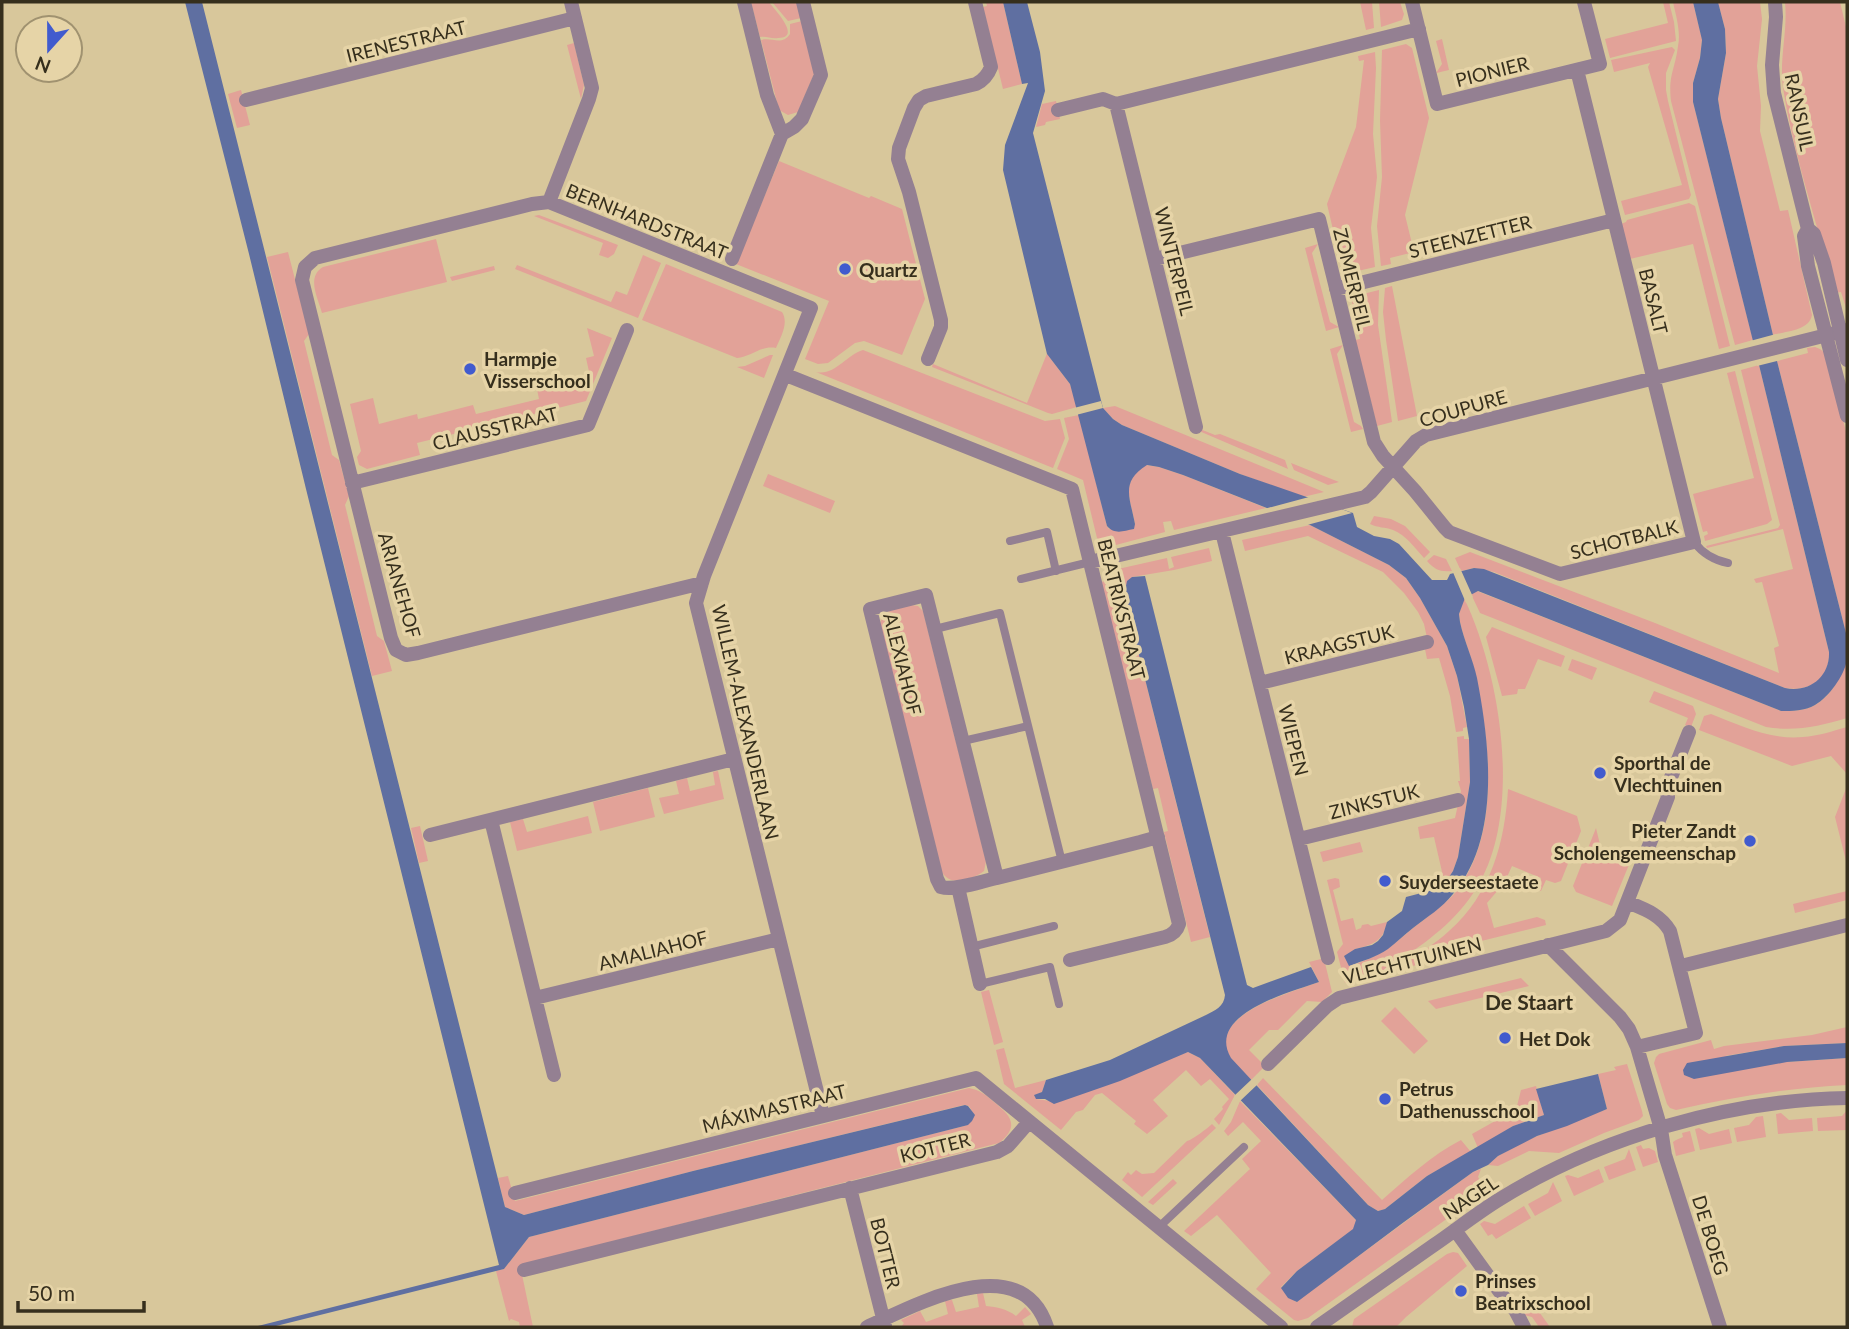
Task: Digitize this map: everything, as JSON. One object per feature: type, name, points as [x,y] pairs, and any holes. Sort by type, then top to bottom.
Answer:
[{"type":"street","points":[[549,202],[591,93],[591,81],[571,2]]},
{"type":"street","points":[[744,2],[767,95],[782,134]]},
{"type":"street","points":[[732,259],[782,134],[802,119],[821,75],[803,2]]},
{"type":"street","points":[[928,359],[941,327],[941,320],[909,192],[898,159],[899,148],[919,100],[976,84],[989,72],[975,2]]},
{"type":"street","name":"PIONIER","points":[[1412,2],[1437,104],[1577,70]]},
{"type":"street","points":[[1577,70],[1600,64],[1584,2]]},
{"type":"street","name":"RANSUIL","points":[[1775,2],[1772,65],[1774,93],[1808,229],[1804,236],[1808,266],[1838,332],[1847,360]]},
{"type":"street","name":"IRENESTRAAT","points":[[246,100],[575,18]]},
{"type":"street","points":[[1058,110],[1103,99],[1116,104],[1419,29]]},
{"type":"street","name":"BASALT","points":[[1577,70],[1693,542]]},
{"type":"street","name":"WINTERPEIL","points":[[1116,104],[1196,427]]},
{"type":"street","name":"BERNHARDSTRAAT","points":[[305,267],[315,258],[549,202],[811,308]]},
{"type":"street","name":"ZOMERPEIL","points":[[1155,259],[1318,219],[1373,438],[1392,467]]},
{"type":"street","name":"STEENZETTER","points":[[1336,289],[1614,220]]},
{"type":"street","name":"ARIANEHOF","points":[[305,267],[302,280],[396,650],[406,655],[702,583]]},
{"type":"street","name":"WILLEM-ALEXANDERLAAN","points":[[811,308],[696,603],[823,1116]]},
{"type":"street","name":"CLAUSSTRAAT","points":[[352,484],[588,425],[627,330]]},
{"type":"street","name":"RANSUIL","points":[[1838,332],[1847,416]]},
{"type":"street","name":"COUPURE","points":[[1090,562],[1285,517],[1367,495],[1416,441],[1426,435],[1838,332]]},
{"type":"street","name":"BEATRIXSTRAAT","points":[[786,375],[1072,489],[1178,918],[1178,928],[1165,937],[1070,960]]},
{"type":"street","name":"SCHOTBALK","points":[[1392,467],[1447,530],[1560,574],[1693,542]]},
{"type":"street","name":"WIEPEN","points":[[1222,532],[1328,958]]},
{"type":"street","name":"ALEXIAHOF","points":[[958,887],[944,888],[939,883],[870,609],[926,595],[997,878]]},
{"type":"street","name":"KRAAGSTUK","points":[[1260,683],[1427,642]]},
{"type":"street","name":"VLECHTTUINEN","points":[[1268,1064],[1339,998],[1606,931],[1620,920],[1668,797],[1666,790],[1689,732]]},
{"type":"street","points":[[430,835],[734,760]]},
{"type":"street","name":"ZINKSTUK","points":[[1299,839],[1458,800]]},
{"type":"street","points":[[491,820],[554,1075]]},
{"type":"street","points":[[980,984],[958,887],[1158,837]]},
{"type":"street","points":[[1627,902],[1656,916],[1668,926],[1681,967],[1696,1033],[1637,1047]]},
{"type":"street","points":[[1681,967],[1847,925]]},
{"type":"street","name":"AMALIAHOF","points":[[535,998],[779,939]]},
{"type":"street","points":[[1548,945],[1629,1029],[1637,1047],[1661,1129]]},
{"type":"street","name":"MÁXIMASTRAAT","points":[[514,1193],[976,1078],[1029,1122]]},
{"type":"street","name":"NAGEL","points":[[1317,1327],[1501,1199],[1558,1168],[1601,1149],[1661,1129],[1747,1108],[1847,1098]]},
{"type":"street","points":[[1029,1122],[1281,1327]]},
{"type":"street","name":"KOTTER","points":[[524,1270],[1001,1151],[1029,1122]]},
{"type":"street","name":"DE BOEG","points":[[1661,1129],[1665,1154],[1720,1327]]},
{"type":"street","name":"BOTTER","points":[[850,1188],[884,1323]]},
{"type":"street","points":[[1455,1230],[1515,1310],[1524,1327]]},
{"type":"street","points":[[867,1327],[884,1323],[920,1302],[942,1294],[986,1286],[1007,1288],[1026,1297],[1040,1311],[1047,1327]]},
{"type":"lane","points":[[1010,541],[1047,532],[1056,571]]},
{"type":"lane","points":[[1693,542],[1706,555],[1728,563]]},
{"type":"lane","points":[[1021,579],[1090,562]]},
{"type":"lane","points":[[935,629],[1000,613],[1062,862]]},
{"type":"lane","points":[[962,741],[1028,726]]},
{"type":"lane","points":[[971,947],[1054,926]]},
{"type":"lane","points":[[980,984],[1050,967],[1059,1004]]},
{"type":"lane","points":[[1159,1227],[1244,1147]]},
{"type":"shaded area","points":[[751,2],[769,2],[787,28],[785,37],[760,37]]},
{"type":"shaded area","points":[[772,2],[796,2],[801,18],[788,21]]},
{"type":"shaded area","points":[[986,2],[1003,2],[1022,84],[1003,89],[983,7],[987,6]]},
{"type":"shaded area","points":[[1360,2],[1372,2],[1374,28],[1366,30]]},
{"type":"shaded area","points":[[1379,2],[1400,2],[1404,14],[1402,20],[1381,27]]},
{"type":"shaded area","points":[[1663,2],[1669,2],[1676,41],[1610,58],[1605,39],[1668,23]]},
{"type":"shaded area","points":[[1673,2],[1693,2],[1702,39],[1693,83],[1693,102],[1753,340],[1735,345],[1671,101],[1671,78],[1679,35]]},
{"type":"shaded area","points":[[1718,2],[1760,2],[1762,19],[1757,66],[1761,106],[1760,131],[1780,211],[1788,210],[1812,315],[1802,327],[1773,335],[1721,118],[1718,99],[1726,53],[1725,29]]},
{"type":"shaded area","points":[[1785,2],[1840,2],[1847,31],[1847,311],[1841,292],[1835,293],[1788,114],[1782,77]]},
{"type":"shaded area","points":[[802,21],[814,74],[798,112],[788,115],[779,110],[761,40],[784,40],[790,34],[790,24]]},
{"type":"shaded area","points":[[1442,39],[1449,70],[1436,73],[1442,64],[1436,41]]},
{"type":"shaded area","points":[[574,43],[584,85],[581,99],[567,45]]},
{"type":"shaded area","points":[[1406,44],[1412,48],[1429,118],[1405,215],[1414,252],[1390,258],[1391,264],[1381,266],[1377,226],[1382,177],[1382,50]]},
{"type":"shaded area","points":[[1672,47],[1675,50],[1666,73],[1666,90],[1691,195],[1689,199],[1625,215],[1621,201],[1682,185],[1648,67],[1650,63],[1614,72],[1611,60]]},
{"type":"shaded area","points":[[1375,52],[1373,134],[1377,177],[1371,228],[1375,267],[1349,273],[1342,268],[1327,204],[1356,127],[1364,60],[1359,61],[1358,56]]},
{"type":"shaded area","points":[[241,90],[250,125],[237,128],[228,94]]},
{"type":"shaded area","points":[[1056,101],[1060,119],[1036,127],[1042,104]]},
{"type":"shaded area","points":[[779,161],[902,209],[925,299],[902,355],[864,341],[855,343],[828,363],[818,364],[805,359],[829,301],[736,264]]},
{"type":"shaded area","points":[[1689,203],[1695,206],[1730,346],[1719,349],[1693,244],[1630,259],[1621,224]]},
{"type":"shaded area","points":[[539,215],[618,245],[614,254],[608,258],[599,255],[603,243],[534,216]]},
{"type":"shaded area","points":[[436,239],[447,282],[322,313],[314,282],[318,271],[323,267]]},
{"type":"shaded area","points":[[1318,244],[1312,253],[1330,322],[1339,327],[1326,331],[1305,248]]},
{"type":"shaded area","points":[[288,252],[309,334],[304,341],[332,455],[339,460],[349,496],[345,505],[377,636],[384,641],[392,671],[372,676],[267,257]]},
{"type":"shaded area","points":[[643,255],[661,263],[638,318],[515,269],[517,265],[611,302],[616,291],[627,295]]},
{"type":"shaded area","points":[[666,264],[782,312],[784,325],[776,348],[766,348],[737,358],[642,320]]},
{"type":"shaded area","points":[[494,266],[495,270],[452,281],[450,277]]},
{"type":"shaded area","points":[[1392,286],[1417,416],[1398,421],[1383,312],[1385,288]]},
{"type":"shaded area","points":[[1379,290],[1378,325],[1392,422],[1377,426],[1355,340],[1360,339],[1352,302],[1355,296]]},
{"type":"shaded area","points":[[587,328],[612,338],[586,401],[417,443],[420,455],[367,469],[359,465],[357,457],[361,451],[350,404],[373,398],[379,424],[417,414],[418,419],[473,405],[476,414],[539,399],[537,389],[590,376],[586,358],[594,356]]},
{"type":"shaded area","points":[[1343,345],[1337,354],[1354,422],[1363,429],[1351,432],[1330,349]]},
{"type":"shaded area","points":[[1815,347],[1825,353],[1847,435],[1847,637],[1777,361],[1808,353],[1807,348]]},
{"type":"shaded area","points":[[863,350],[1045,421],[1060,419],[1065,438],[1053,468],[816,372],[829,371]]},
{"type":"shaded area","points":[[1048,351],[1047,354],[1070,384],[1077,407],[1048,413],[932,367],[933,364],[1027,403]]},
{"type":"shaded area","points":[[773,355],[764,378],[737,367],[745,366]]},
{"type":"shaded area","points":[[1759,365],[1829,652],[1826,670],[1817,682],[1803,688],[1785,688],[1494,572],[1474,568],[1461,571],[1455,558],[1470,552],[1779,673],[1774,648],[1779,646],[1762,582],[1756,583],[1754,579],[1793,569],[1783,529],[1707,548],[1706,546],[1778,528],[1780,525],[1741,370]]},
{"type":"shaded area","points":[[1735,371],[1772,520],[1767,524],[1705,541],[1704,536],[1708,534],[1707,531],[1703,532],[1693,494],[1754,478],[1727,373]]},
{"type":"shaded area","points":[[1115,406],[1324,492],[1303,497],[1240,474],[1122,425],[1103,408]]},
{"type":"shaded area","points":[[1079,415],[1109,529],[1135,524],[1129,498],[1130,484],[1138,471],[1146,465],[1183,475],[1266,508],[1174,530],[1171,521],[1163,522],[1165,532],[1112,546],[1105,545],[1097,538],[1083,480],[1057,469],[1069,439],[1064,418]]},
{"type":"shaded area","points":[[1200,429],[1215,435],[1220,434],[1285,460],[1288,469],[1199,431]]},
{"type":"shaded area","points":[[1291,463],[1339,482],[1328,485],[1294,470]]},
{"type":"shaded area","points":[[768,474],[835,501],[830,513],[763,486]]},
{"type":"shaded area","points":[[1374,516],[1391,519],[1405,526],[1430,552],[1424,558],[1398,532],[1370,524]]},
{"type":"shaded area","points":[[1310,525],[1389,565],[1406,578],[1447,646],[1457,676],[1467,727],[1463,728],[1463,731],[1456,732],[1450,696],[1439,658],[1427,659],[1425,649],[1429,647],[1424,624],[1418,612],[1383,572],[1308,536],[1245,551],[1242,540]]},
{"type":"shaded area","points":[[1209,548],[1212,561],[1132,577],[1124,596],[1210,937],[1191,942],[1164,832],[1168,831],[1158,788],[1153,789],[1101,582],[1106,581],[1109,571],[1167,558],[1169,569],[1174,567],[1171,557]]},
{"type":"shaded area","points":[[1434,555],[1446,559],[1452,571],[1441,571],[1427,561]]},
{"type":"shaded area","points":[[1477,591],[1781,711],[1803,710],[1821,701],[1835,685],[1847,659],[1847,718],[1807,727],[1766,727],[1480,613],[1471,594]]},
{"type":"shaded area","points":[[1464,598],[1488,663],[1501,740],[1503,779],[1500,816],[1493,851],[1480,882],[1464,905],[1445,925],[1395,964],[1394,970],[1345,983],[1337,952],[1343,944],[1327,880],[1339,879],[1340,887],[1333,890],[1341,921],[1353,918],[1356,930],[1362,925],[1387,922],[1380,938],[1355,949],[1350,966],[1388,949],[1449,899],[1469,871],[1479,846],[1488,790],[1488,761],[1475,671],[1460,622],[1459,614]]},
{"type":"shaded area","points":[[911,605],[918,606],[923,611],[986,861],[984,871],[962,880],[950,879],[942,872],[880,626],[887,613]]},
{"type":"shaded area","points":[[1492,627],[1565,656],[1561,667],[1538,659],[1525,689],[1518,689],[1517,694],[1502,696],[1486,637]]},
{"type":"shaded area","points":[[1572,659],[1597,668],[1592,680],[1568,670]]},
{"type":"shaded area","points":[[1654,691],[1693,706],[1696,714],[1691,727],[1685,725],[1688,718],[1649,702]]},
{"type":"shaded area","points":[[1711,714],[1756,731],[1779,736],[1809,736],[1847,727],[1847,774],[1831,756],[1792,766],[1699,730],[1704,716]]},
{"type":"shaded area","points":[[1464,736],[1464,739],[1469,739],[1470,782],[1458,857],[1445,883],[1433,886],[1432,879],[1443,876],[1434,837],[1420,839],[1418,827],[1455,818],[1461,791],[1458,781],[1457,737]]},
{"type":"shaded area","points":[[718,771],[724,799],[664,814],[659,798],[679,794],[676,781],[687,778],[690,791],[715,785],[713,772]]},
{"type":"shaded area","points":[[1847,786],[1847,865],[1835,817]]},
{"type":"shaded area","points":[[648,788],[655,817],[600,831],[593,802]]},
{"type":"shaded area","points":[[1508,789],[1577,816],[1581,831],[1561,881],[1555,883],[1546,880],[1541,891],[1537,889],[1541,878],[1512,866],[1499,889],[1487,903],[1494,928],[1537,917],[1545,920],[1546,925],[1416,957],[1417,965],[1403,968],[1405,964],[1449,931],[1476,901],[1499,847]]},
{"type":"shaded area","points":[[588,816],[592,833],[517,851],[510,822],[523,819],[527,832]]},
{"type":"shaded area","points":[[420,826],[428,861],[419,863],[411,828]]},
{"type":"shaded area","points":[[1596,828],[1603,857],[1635,850],[1612,906],[1576,892],[1573,886]]},
{"type":"shaded area","points":[[1360,842],[1363,852],[1323,862],[1320,852]]},
{"type":"shaded area","points":[[1847,891],[1847,900],[1795,913],[1793,904]]},
{"type":"shaded area","points":[[1321,959],[1325,963],[1332,992],[1322,1002],[1307,1001],[1278,1030],[1269,1030],[1249,1050],[1265,1066],[1251,1080],[1229,1056],[1225,1041],[1230,1028],[1256,1007],[1319,982],[1309,962]]},
{"type":"shaded area","points":[[1521,978],[1529,986],[1436,1009],[1428,1001]]},
{"type":"shaded area","points":[[989,990],[1003,1042],[994,1045],[981,992]]},
{"type":"shaded area","points":[[1395,1007],[1428,1041],[1414,1054],[1381,1021]]},
{"type":"shaded area","points":[[1847,1027],[1847,1043],[1784,1046],[1725,1056],[1787,1062],[1847,1058],[1847,1085],[1761,1094],[1676,1110],[1667,1104],[1654,1063],[1659,1054],[1711,1040],[1714,1049],[1812,1035]]},
{"type":"shaded area","points":[[1004,1048],[1015,1088],[1046,1080],[1042,1092],[1035,1095],[1036,1099],[1050,1101],[1188,1052],[1200,1058],[1235,1095],[1219,1125],[1214,1119],[1229,1099],[1210,1079],[1201,1086],[1186,1070],[1153,1100],[1168,1116],[1147,1134],[1134,1124],[1136,1121],[1102,1093],[1095,1095],[1083,1110],[1076,1112],[1061,1130],[1004,1084],[996,1050]]},
{"type":"shaded area","points":[[1627,1064],[1642,1111],[1643,1116],[1639,1120],[1559,1153],[1529,1151],[1498,1166],[1488,1165],[1498,1156],[1527,1140],[1607,1109],[1598,1074]]},
{"type":"shaded area","points":[[1263,1078],[1382,1200],[1410,1175],[1461,1140],[1471,1152],[1427,1176],[1385,1209],[1378,1211],[1368,1205],[1257,1085]]},
{"type":"shaded area","points":[[1536,1086],[1544,1115],[1513,1126],[1478,1148],[1472,1134],[1517,1106],[1521,1090]]},
{"type":"shaded area","points":[[969,1088],[985,1095],[1009,1117],[1011,1126],[1006,1137],[999,1143],[520,1265],[533,1327],[520,1327],[519,1322],[511,1319],[509,1321],[496,1271],[504,1269],[529,1237],[960,1127],[969,1123],[974,1115],[969,1106],[964,1105],[524,1215],[505,1207],[498,1178],[508,1176],[515,1201]]},
{"type":"shaded area","points":[[1240,1101],[1356,1220],[1354,1229],[1297,1271],[1281,1287],[1296,1302],[1473,1172],[1481,1169],[1478,1177],[1481,1182],[1469,1203],[1308,1318],[1294,1320],[1256,1289],[1271,1273],[1217,1215],[1191,1236],[1184,1231],[1250,1169],[1242,1159],[1261,1141],[1243,1122],[1228,1136],[1224,1131]]},
{"type":"shaded area","points":[[1847,1110],[1847,1130],[1818,1131],[1817,1118],[1842,1116]]},
{"type":"shaded area","points":[[1781,1113],[1789,1120],[1812,1118],[1813,1131],[1778,1134],[1776,1114]]},
{"type":"shaded area","points":[[1763,1116],[1766,1137],[1737,1142],[1734,1128],[1749,1125],[1756,1117]]},
{"type":"shaded area","points":[[1212,1124],[1216,1128],[1142,1197],[1122,1180],[1128,1172],[1131,1175],[1136,1170],[1142,1174],[1154,1173],[1187,1141]]},
{"type":"shaded area","points":[[1699,1128],[1709,1134],[1729,1129],[1732,1143],[1700,1150],[1695,1129]]},
{"type":"shaded area","points":[[1690,1131],[1695,1151],[1676,1156],[1673,1142],[1683,1137],[1682,1133]]},
{"type":"shaded area","points":[[1641,1145],[1643,1149],[1655,1151],[1658,1162],[1643,1167],[1636,1147]]},
{"type":"shaded area","points":[[1629,1149],[1636,1170],[1609,1180],[1604,1167],[1625,1159]]},
{"type":"shaded area","points":[[1599,1169],[1604,1182],[1574,1196],[1565,1176],[1578,1178]]},
{"type":"shaded area","points":[[1173,1179],[1177,1183],[1153,1205],[1148,1202]]},
{"type":"shaded area","points":[[1553,1182],[1562,1201],[1535,1216],[1528,1204],[1548,1193]]},
{"type":"shaded area","points":[[1524,1206],[1531,1218],[1496,1239],[1492,1234],[1488,1236],[1480,1224],[1484,1221],[1495,1224]]},
{"type":"shaded area","points":[[1453,1252],[1458,1253],[1467,1266],[1396,1327],[1352,1327],[1354,1319]]},
{"type":"shaded area","points":[[983,1293],[986,1306],[1002,1309],[1016,1316],[1025,1307],[1031,1314],[1022,1320],[1025,1327],[901,1327],[904,1323],[901,1320],[920,1311],[926,1322],[948,1314],[945,1301],[952,1300],[956,1312],[979,1307],[977,1294]]},
{"type":"shaded area","points":[[1530,1309],[1537,1309],[1550,1327],[1539,1327],[1532,1317],[1523,1314]]},
{"type":"water","points":[[185,2],[202,2],[505,1207],[524,1215],[965,1105],[975,1115],[968,1125],[529,1237],[504,1269],[272,1327],[254,1327],[499,1265]]},
{"type":"water","points":[[1003,2],[1027,2],[1040,52],[1045,91],[1033,133],[1103,408],[1113,419],[1240,474],[1353,513],[1357,527],[1399,544],[1432,580],[1447,580],[1450,574],[1474,568],[1484,569],[1785,688],[1794,689],[1810,685],[1822,676],[1829,652],[1693,102],[1693,83],[1702,40],[1693,2],[1718,2],[1725,29],[1726,53],[1718,99],[1721,118],[1777,361],[1847,637],[1845,666],[1830,691],[1811,707],[1781,711],[1478,591],[1465,598],[1459,614],[1460,622],[1477,678],[1488,761],[1485,819],[1479,846],[1468,871],[1444,904],[1384,952],[1349,966],[1344,956],[1378,941],[1387,922],[1402,911],[1406,897],[1433,890],[1433,886],[1445,883],[1458,857],[1470,782],[1469,739],[1457,676],[1447,646],[1406,578],[1389,565],[1310,525],[1183,475],[1147,465],[1130,484],[1129,498],[1134,529],[1116,531],[1107,526],[1070,384],[1047,354],[1003,170],[1005,145],[1028,83],[1022,84]]},
{"type":"water","points":[[1145,576],[1247,985],[1253,988],[1311,967],[1319,982],[1272,999],[1240,1017],[1230,1029],[1226,1043],[1231,1058],[1368,1205],[1378,1211],[1385,1209],[1427,1176],[1513,1126],[1544,1115],[1536,1089],[1598,1074],[1607,1109],[1537,1136],[1498,1156],[1297,1302],[1288,1298],[1281,1288],[1297,1271],[1353,1229],[1356,1220],[1200,1058],[1188,1052],[1120,1081],[1054,1104],[1045,1099],[1036,1099],[1034,1095],[1042,1092],[1046,1080],[1110,1060],[1206,1015],[1218,1008],[1225,995],[1124,596],[1127,581],[1132,577]]},
{"type":"water","points":[[1847,1043],[1847,1058],[1787,1062],[1694,1079],[1684,1075],[1683,1070],[1687,1063],[1784,1046]]},
{"type":"pier","points":[[1776,334],[1781,360],[1757,366],[1750,341]]},
{"type":"pier","points":[[1101,401],[1103,408],[1076,415],[1074,408]]},
{"type":"pier","points":[[1309,497],[1352,513],[1307,525],[1264,509]]},
{"type":"pier","points":[[1460,568],[1473,597],[1466,603],[1452,570]]},
{"type":"pier","points":[[1252,1079],[1258,1084],[1239,1102],[1234,1096]]},
{"type":"place","name":"Quartz","points":[[845,269]]},
{"type":"place","name":"Harmpje Visserschool","points":[[470,369]]},
{"type":"place","name":"Sporthal de Vlechttuinen","points":[[1600,773]]},
{"type":"place","name":"Pieter Zandt Scholengemeenschap","points":[[1750,841]]},
{"type":"place","name":"Suyderseestaete","points":[[1385,881]]},
{"type":"place","name":"Het Dok","points":[[1505,1038]]},
{"type":"place","name":"Petrus Dathenusschool","points":[[1385,1099]]},
{"type":"place","name":"Prinses Beatrixschool","points":[[1461,1291]]},
{"type":"district","name":"De Staart","points":[[1529,1001]]}]
